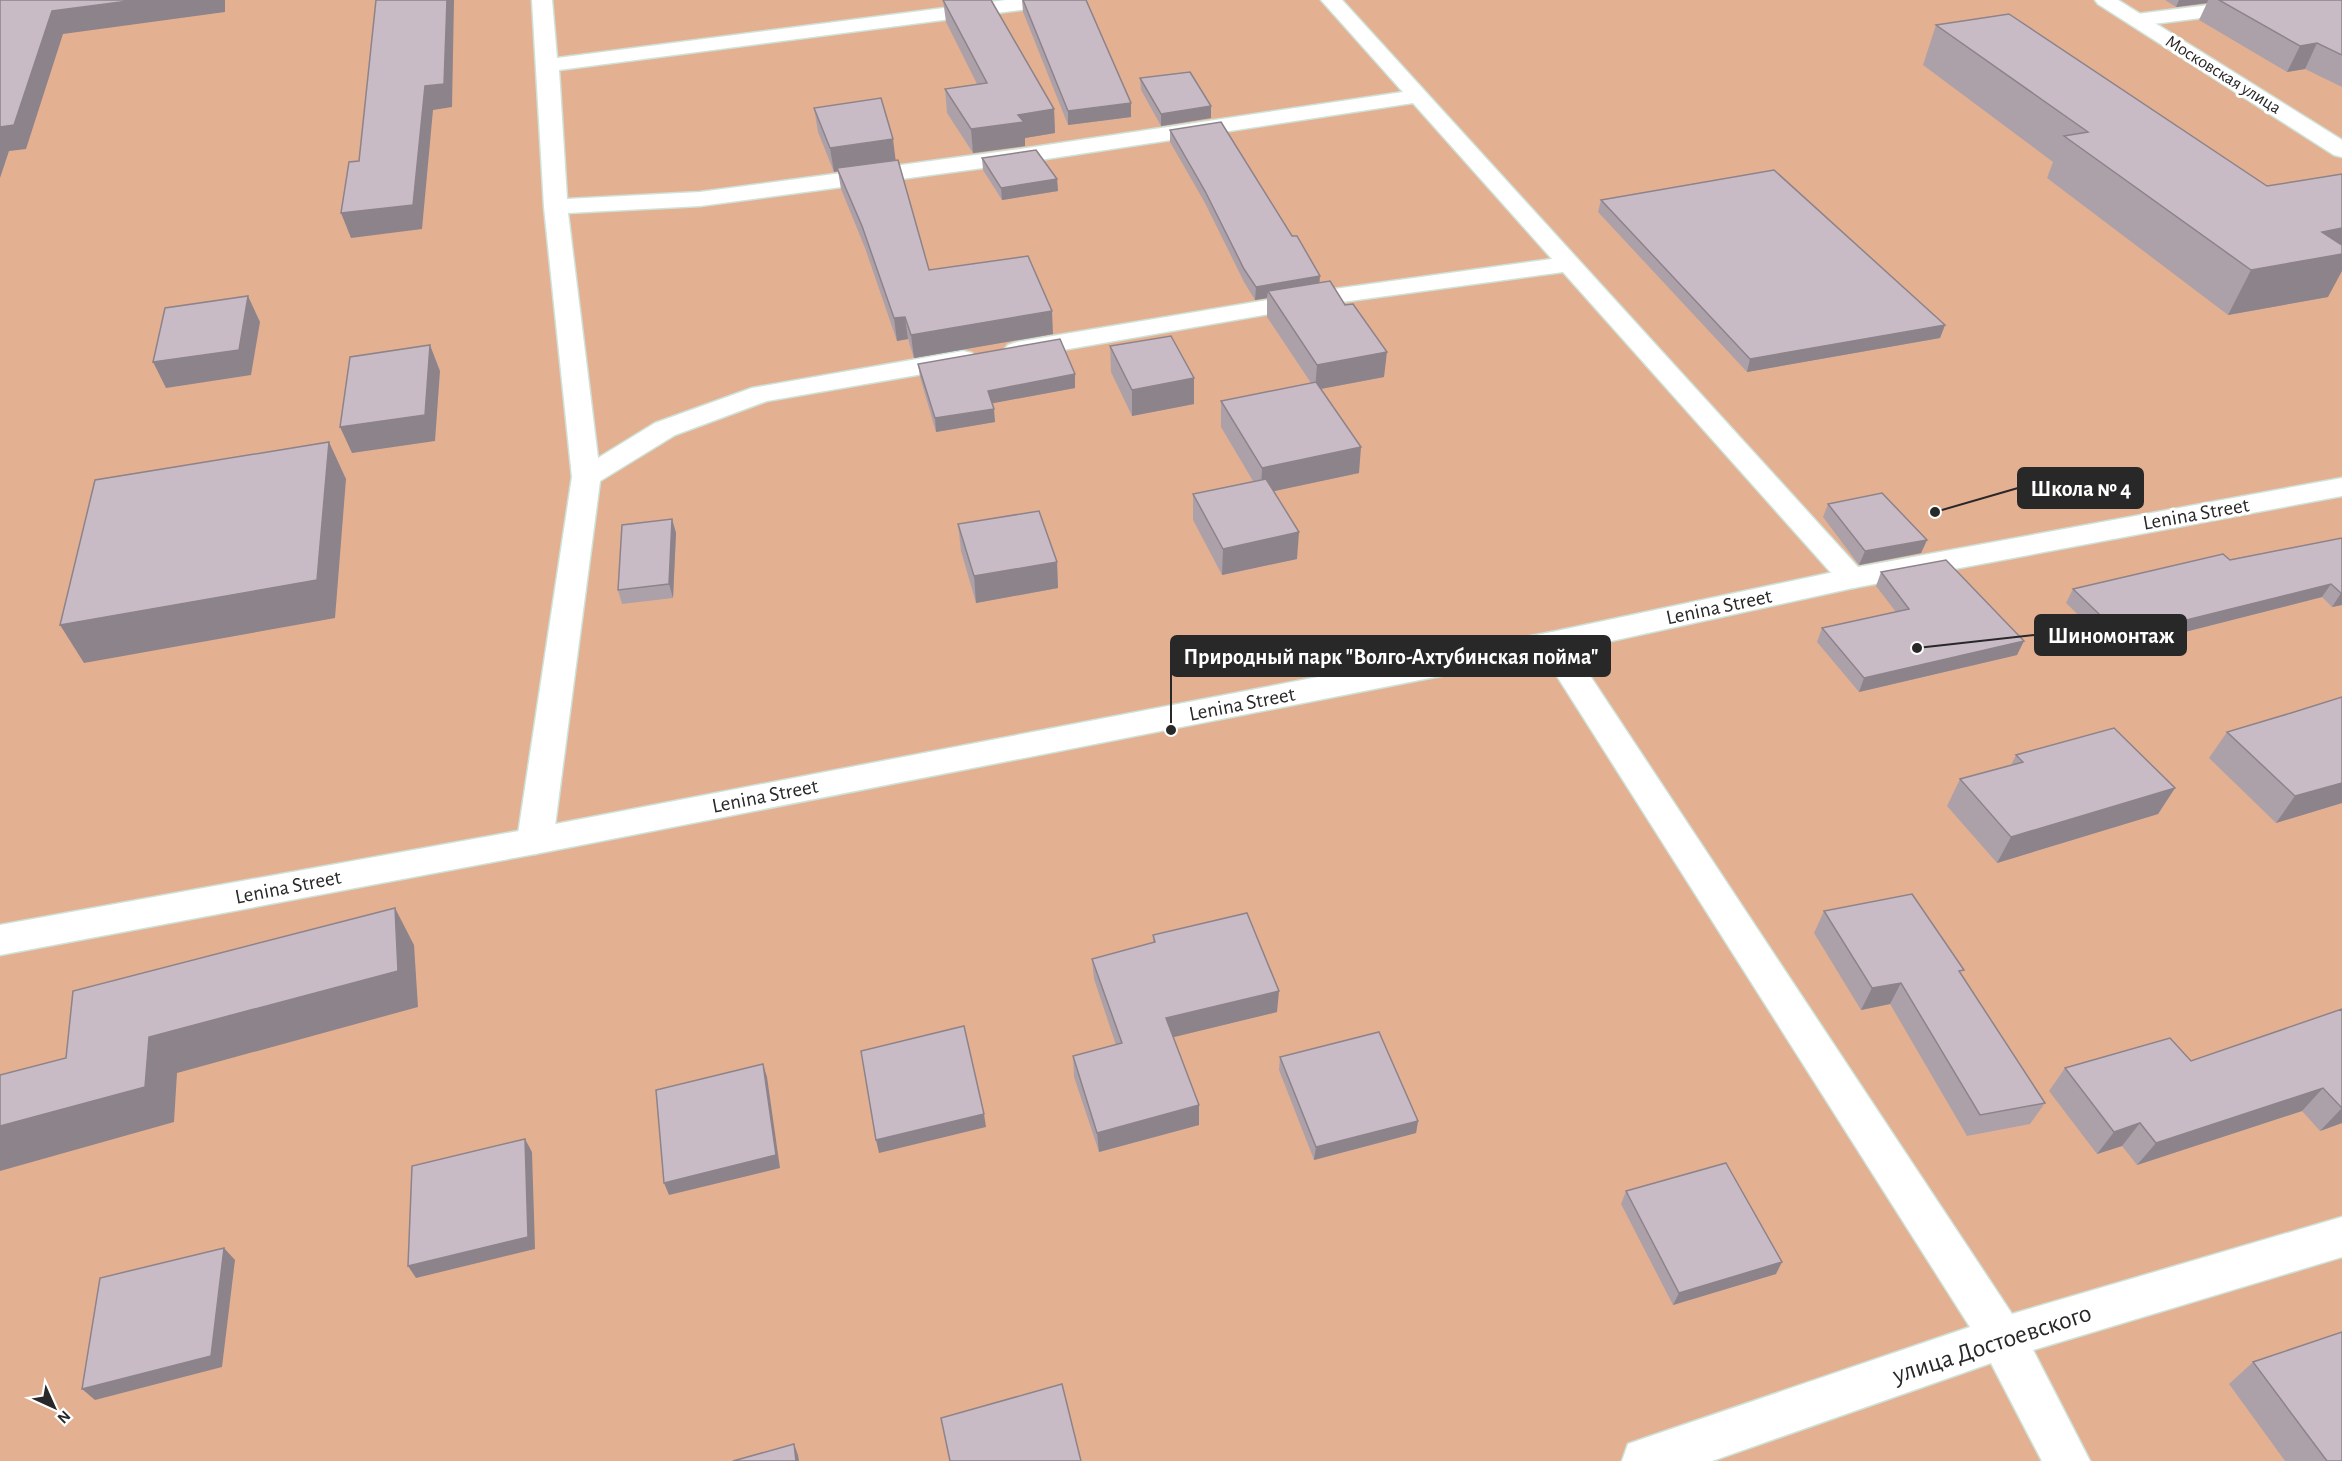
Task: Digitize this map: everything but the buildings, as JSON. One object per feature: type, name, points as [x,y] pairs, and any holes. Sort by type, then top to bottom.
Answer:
[{"type":"street","points":[[535,841],[586,477],[556,207],[542,0]]},
{"type":"street","points":[[548,65],[1050,0]]},
{"type":"street","points":[[1331,0],[1853,578]]},
{"type":"street","name":"Московская улица","points":[[2105,0],[2342,150]]},
{"type":"street","points":[[2137,20],[2295,0]]},
{"type":"street","points":[[556,207],[700,199],[1020,156],[1418,96]]},
{"type":"street","points":[[586,477],[665,429],[761,394],[1327,297],[1569,264]]},
{"type":"street","name":"Lenina Street","points":[[0,940],[535,841],[1552,644],[1853,578],[2342,487]]},
{"type":"street","points":[[1552,644],[2002,1338],[2067,1461]]},
{"type":"street","name":"улица Достоевского","points":[[1645,1461],[2002,1338],[2342,1237]]},
{"type":"shaded area","points":[[0,0],[2342,0],[2342,1461],[0,1461]]},
{"type":"place","name":"Школа № 4","points":[[1935,512]]},
{"type":"place","name":"Шиномонтаж","points":[[1917,648]]},
{"type":"place","name":"Природный парк \"Волго-Ахтубинская пойма\"","points":[[1171,730]]}]
